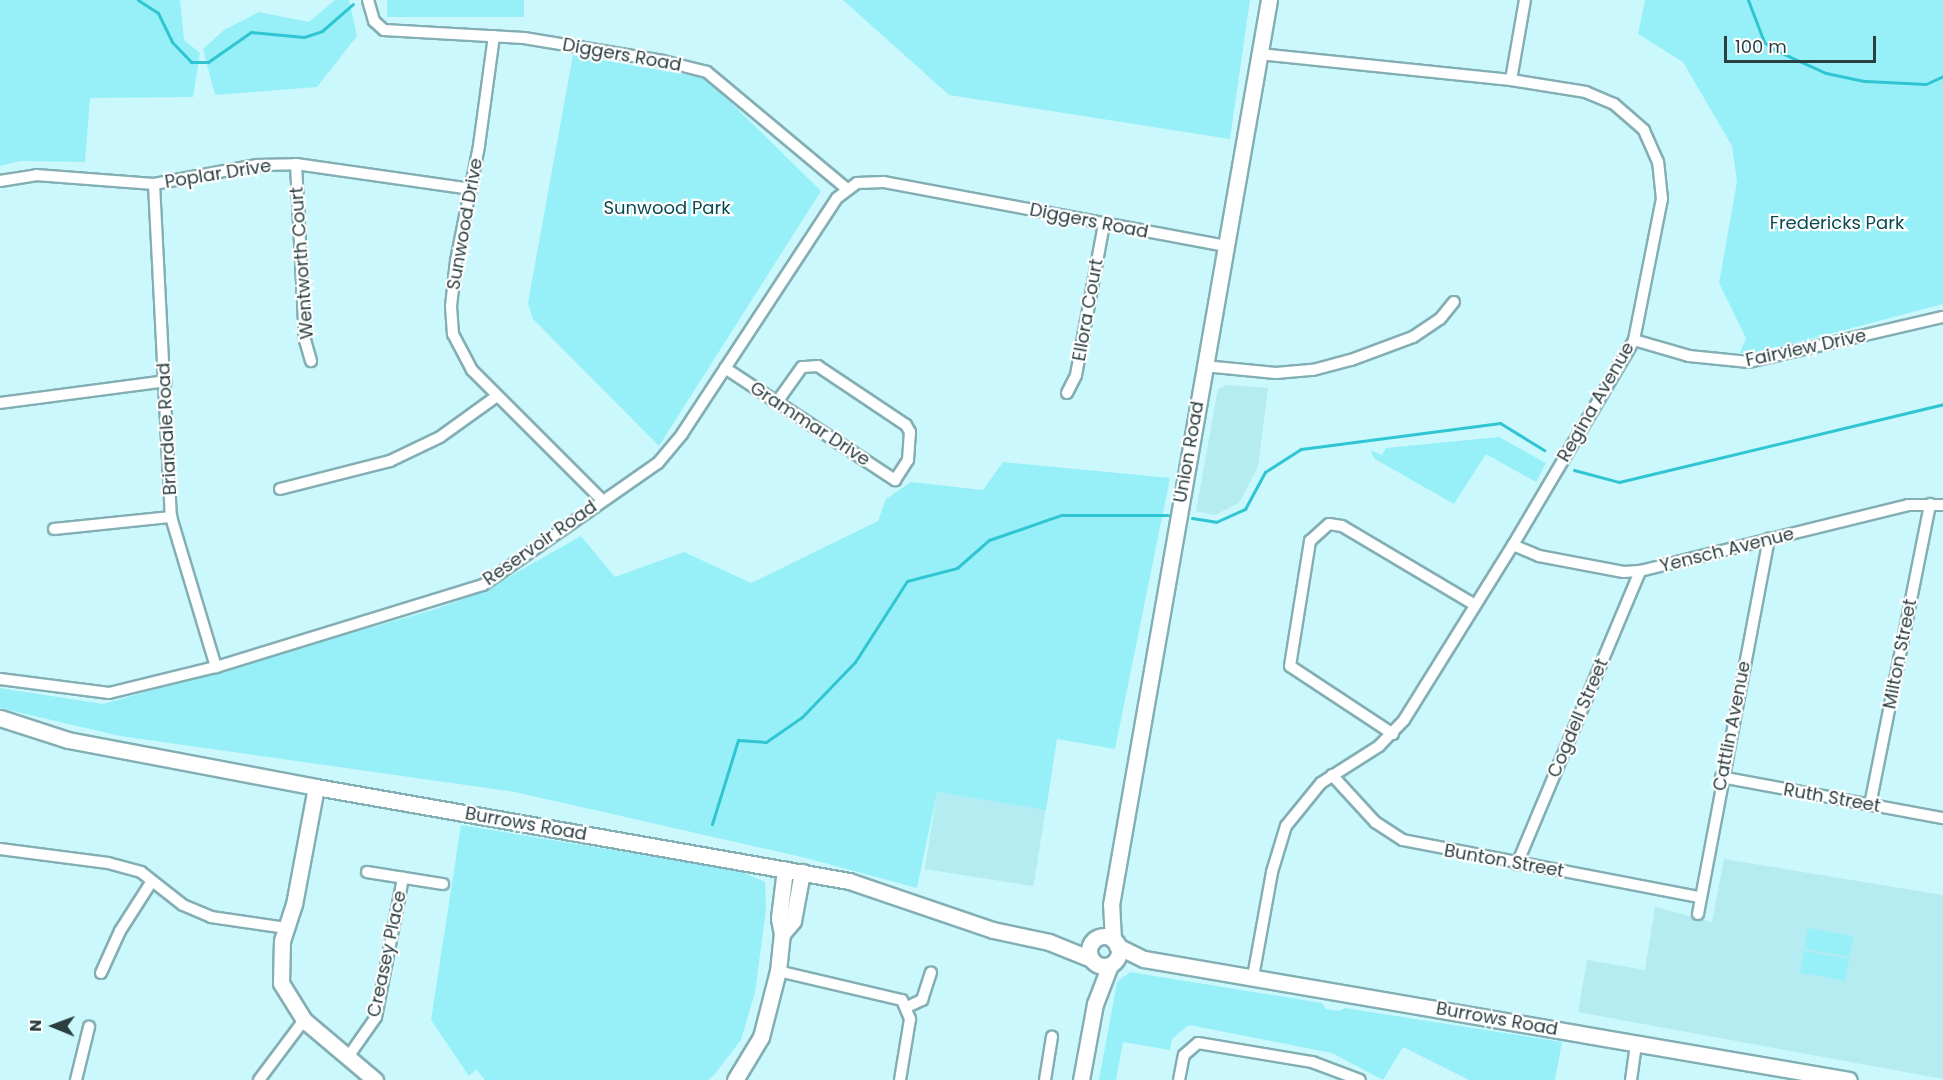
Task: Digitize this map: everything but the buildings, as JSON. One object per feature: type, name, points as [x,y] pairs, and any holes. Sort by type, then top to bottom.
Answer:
[{"type":"main road","name":"Union Road","points":[[1081,1080],[1108,948],[1105,911],[1111,905],[1269,0]]},
{"type":"main road","name":"Burrows Road","points":[[0,718],[68,740],[316,788],[802,872],[874,887],[993,930],[1049,942],[1108,948],[1144,959],[1849,1080]]},
{"type":"main road","points":[[316,788],[279,955],[281,983],[304,1020],[375,1080]]},
{"type":"main road","points":[[735,1080],[761,1037],[778,971],[782,934],[779,918],[785,869]]},
{"type":"main road","points":[[782,934],[793,921],[802,872]]},
{"type":"main road","name":"Burrows Road","points":[[1049,942],[1092,960]]},
{"type":"main road","name":"Union Road","points":[[1095,1004],[1092,960],[1108,948]]},
{"type":"street","points":[[1511,80],[1525,0]]},
{"type":"street","name":"Diggers Road","points":[[368,4],[384,30],[494,36],[663,61],[707,72],[847,189]]},
{"type":"street","name":"Sunwood Drive","points":[[494,36],[471,189],[453,286],[453,334],[472,370],[601,500]]},
{"type":"street","name":"Regina Avenue","points":[[1253,978],[1272,872],[1286,826],[1307,795],[1332,775],[1393,734],[1512,544],[1634,340],[1662,199],[1658,162],[1644,130],[1614,104],[1586,92],[1511,80],[1259,54]]},
{"type":"street","name":"Poplar Drive","points":[[0,181],[36,176],[154,184],[257,165],[296,164],[471,189]]},
{"type":"street","name":"Wentworth Court","points":[[296,164],[305,340],[311,361]]},
{"type":"street","name":"Diggers Road","points":[[837,198],[857,183],[884,182],[1226,246]]},
{"type":"street","name":"Briardale Road","points":[[154,184],[166,381],[171,517],[216,667]]},
{"type":"street","name":"Reservoir Road","points":[[0,679],[109,693],[216,667],[422,607],[483,585],[601,500],[658,463],[682,434],[837,198]]},
{"type":"street","name":"Ellora Court","points":[[1067,393],[1076,375],[1104,224]]},
{"type":"street","points":[[1204,366],[1276,373],[1313,370],[1351,360],[1413,337],[1440,319],[1454,302]]},
{"type":"street","name":"Fairview Drive","points":[[1634,340],[1689,356],[1749,362],[1943,317]]},
{"type":"street","name":"Grammar Drive","points":[[725,368],[895,480],[908,460],[910,432],[906,425],[818,366],[802,367],[777,402]]},
{"type":"street","points":[[0,403],[166,381]]},
{"type":"street","points":[[280,489],[390,461],[440,437],[497,396]]},
{"type":"street","name":"Milton Street","points":[[1870,805],[1930,504]]},
{"type":"street","name":"Yensch Avenue","points":[[1512,544],[1539,556],[1624,572],[1640,571],[1908,505],[1943,505]]},
{"type":"street","points":[[54,529],[171,517]]},
{"type":"street","points":[[1393,734],[1290,666],[1310,541],[1329,524],[1342,526],[1475,605]]},
{"type":"street","name":"Cattlin Avenue","points":[[1698,914],[1721,777],[1769,539]]},
{"type":"street","name":"Cogdell Street","points":[[1517,864],[1640,571]]},
{"type":"street","name":"Bunton Street","points":[[1332,775],[1375,822],[1403,840],[1517,864],[1701,897]]},
{"type":"street","name":"Ruth Street","points":[[1721,777],[1943,818]]},
{"type":"street","points":[[0,849],[108,863],[141,872],[183,905],[211,917],[286,928]]},
{"type":"street","name":"Creasey Place","points":[[366,872],[443,884]]},
{"type":"street","name":"Creasey Place","points":[[348,1057],[376,1017],[403,878]]},
{"type":"street","points":[[101,973],[120,931],[153,881]]},
{"type":"street","points":[[778,971],[891,995],[907,1006],[910,1019],[900,1080]]},
{"type":"street","points":[[907,1006],[922,1000],[931,972]]},
{"type":"street","points":[[259,1080],[304,1020]]},
{"type":"street","points":[[76,1080],[88,1027]]},
{"type":"street","points":[[1045,1080],[1052,1037]]},
{"type":"street","points":[[1179,1080],[1184,1055],[1198,1042],[1312,1062],[1360,1080]]},
{"type":"street","points":[[1631,1080],[1636,1042]]},
{"type":"shaded area","points":[[1227,385],[1268,388],[1258,467],[1239,503],[1215,515],[1196,511],[1218,389]]},
{"type":"shaded area","points":[[937,792],[1046,809],[1033,886],[925,869]]},
{"type":"shaded area","points":[[1724,859],[1943,895],[1943,1079],[1578,1012],[1587,960],[1645,970],[1655,907],[1712,922]]},
{"type":"green space","points":[[0,0],[180,0],[184,40],[200,53],[193,97],[90,98],[85,162],[20,161],[0,166]]},
{"type":"green space","points":[[335,0],[349,0],[357,36],[317,87],[215,95],[203,49],[224,30],[259,12],[309,22]]},
{"type":"green space","points":[[387,0],[524,0],[524,17],[387,17]]},
{"type":"green space","points":[[843,0],[1250,0],[1230,139],[949,95]]},
{"type":"green space","name":"Fredericks Park","points":[[1645,0],[1943,0],[1943,304],[1757,353],[1740,353],[1746,338],[1719,283],[1737,182],[1732,146],[1683,62],[1638,34]]},
{"type":"green space","name":"Sunwood Park","points":[[573,55],[706,78],[821,191],[659,446],[533,319],[528,303]]},
{"type":"green space","points":[[1499,437],[1546,463],[1536,482],[1486,454],[1454,504],[1375,459],[1370,450],[1382,455],[1386,448]]},
{"type":"green space","points":[[1003,462],[1170,478],[1115,749],[1057,739],[1046,810],[937,792],[917,888],[806,858],[515,792],[120,736],[0,708],[0,688],[103,704],[436,609],[484,591],[581,536],[615,577],[684,552],[751,583],[878,521],[886,499],[911,482],[983,490]]},
{"type":"green space","points":[[461,825],[740,871],[765,882],[766,910],[755,992],[741,1040],[714,1075],[708,1080],[485,1080],[476,1069],[469,1076],[431,1020]]},
{"type":"green space","points":[[1808,928],[1853,936],[1850,957],[1804,949]]},
{"type":"green space","points":[[1804,951],[1849,959],[1845,981],[1800,973]]},
{"type":"green space","points":[[1130,972],[1322,1003],[1326,1009],[1339,1011],[1345,1008],[1562,1042],[1555,1080],[1469,1080],[1403,1047],[1383,1080],[1332,1053],[1189,1025],[1172,1039],[1170,1050],[1123,1042],[1116,1080],[1099,1080],[1117,982]]},
{"type":"waterway","points":[[138,0],[158,13],[172,42],[191,62],[208,62],[251,32],[304,37],[322,31],[353,4]]},
{"type":"waterway","points":[[1748,0],[1764,42],[1775,50],[1826,73],[1865,81],[1926,84],[1943,76]]},
{"type":"waterway","points":[[1574,470],[1619,482],[1943,404]]},
{"type":"waterway","points":[[1192,518],[1216,522],[1245,509],[1265,472],[1301,449],[1500,423],[1544,450]]},
{"type":"waterway","points":[[712,824],[738,740],[766,742],[802,717],[855,662],[907,581],[957,568],[989,540],[1061,515],[1168,515]]}]
